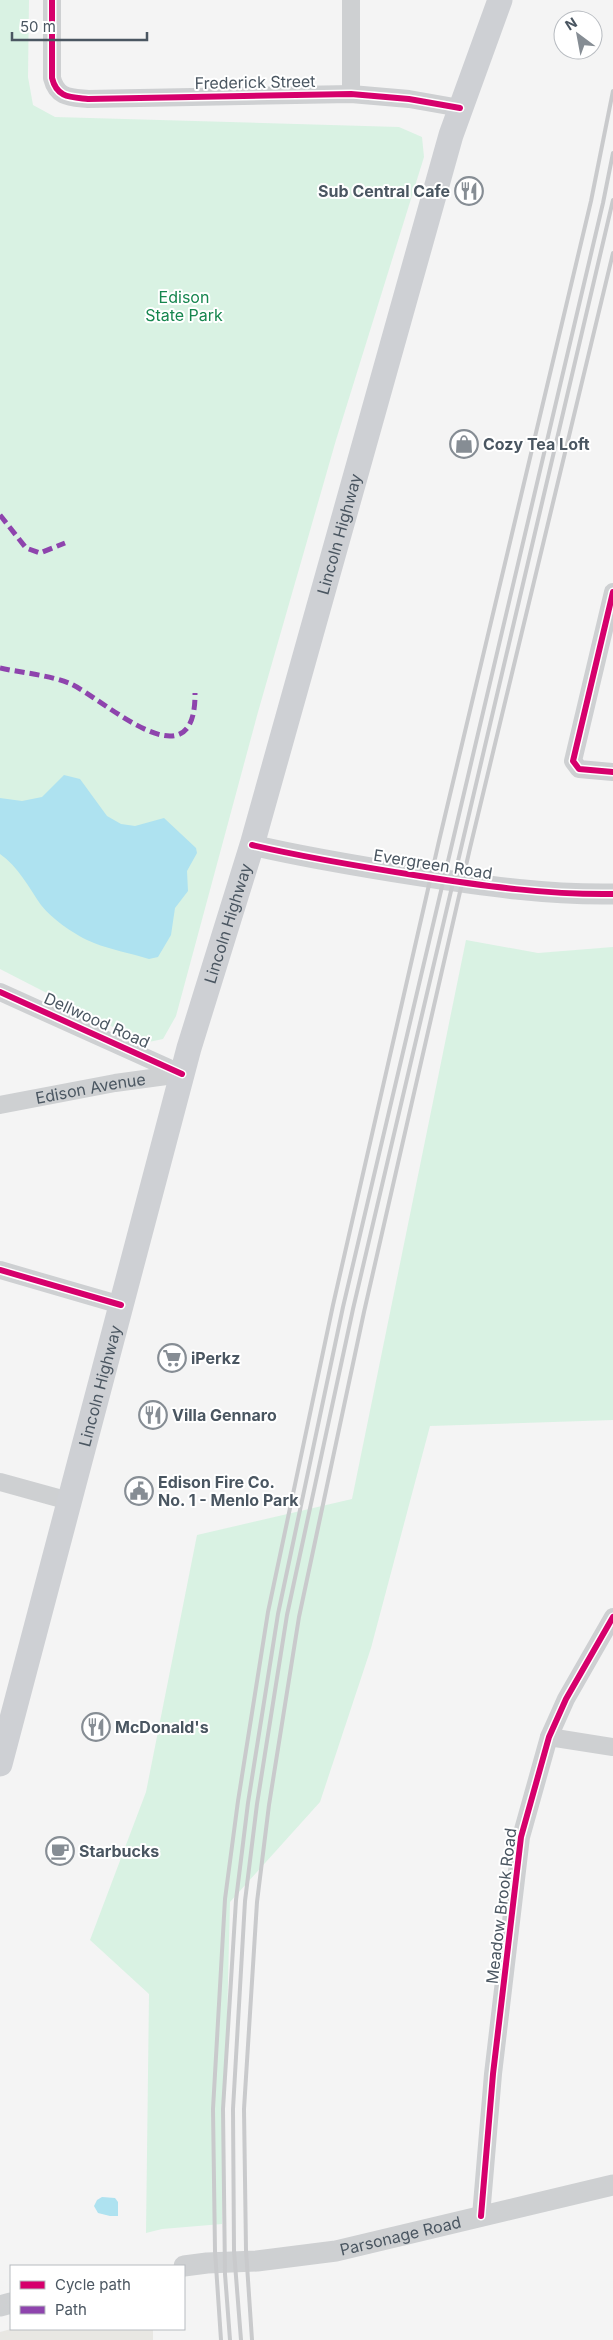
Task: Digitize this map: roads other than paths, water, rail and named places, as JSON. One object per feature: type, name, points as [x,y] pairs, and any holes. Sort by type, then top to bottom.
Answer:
[{"type":"main road","name":"Lincoln Highway","points":[[0,1764],[8,1698],[70,1501],[182,1074],[252,844],[460,108],[500,0]]},
{"type":"street","name":"Frederick Street","points":[[52,0],[52,78],[54,87],[60,94],[67,97],[88,99],[351,94],[409,99],[460,108]]},
{"type":"street","points":[[351,0],[351,94]]},
{"type":"street","points":[[612,598],[573,761],[579,769],[613,772]]},
{"type":"street","name":"Evergreen Road","points":[[252,844],[363,867],[502,889],[548,893],[613,894]]},
{"type":"street","name":"Dellwood Road","points":[[0,992],[182,1074]]},
{"type":"street","name":"Edison Avenue","points":[[0,1105],[115,1082],[182,1074]]},
{"type":"street","points":[[0,1270],[121,1305]]},
{"type":"street","points":[[0,1482],[70,1501]]},
{"type":"street","name":"Meadow Brook Road","points":[[480,2216],[493,2074],[521,1836],[549,1737],[566,1699],[613,1617]]},
{"type":"street","points":[[549,1737],[613,1747]]},
{"type":"street","name":"Parsonage Road","points":[[185,2266],[257,2261],[336,2251],[613,2185]]},
{"type":"water","points":[[64,775],[80,779],[107,816],[121,824],[135,826],[164,818],[196,848],[197,853],[187,871],[188,891],[175,908],[171,935],[158,957],[149,959],[107,948],[72,932],[46,911],[18,871],[0,854],[0,798],[22,801],[42,797]]},
{"type":"water","points":[[102,2197],[115,2198],[118,2202],[118,2216],[98,2213],[94,2206],[97,2200]]},
{"type":"railway","points":[[221,2340],[215,2251],[213,2109],[225,1899],[238,1801],[268,1612],[333,1305],[439,841],[591,201],[613,91]]},
{"type":"railway","points":[[230,2340],[225,2274],[223,2109],[236,1900],[248,1803],[278,1614],[343,1307],[603,203],[613,153]]},
{"type":"railway","points":[[241,2340],[234,2251],[233,2109],[245,1901],[257,1804],[287,1615],[353,1309],[613,200]]},
{"type":"railway","points":[[252,2340],[246,2250],[244,2109],[257,1902],[269,1805],[299,1617],[364,1312],[470,848],[613,253]]},
{"type":"place","name":"Sub Central Cafe","points":[[469,191]]},
{"type":"place","name":"Cozy Tea Loft","points":[[464,444]]},
{"type":"place","name":"iPerkz","points":[[172,1358]]},
{"type":"place","name":"Villa Gennaro","points":[[153,1415]]},
{"type":"place","name":"Edison Fire Co. No. 1 - Menlo Park","points":[[139,1491]]},
{"type":"place","name":"McDonald's","points":[[96,1727]]},
{"type":"place","name":"Starbucks","points":[[60,1851]]},
{"type":"park label","name":"Edison State Park","points":[[184,306]]}]
